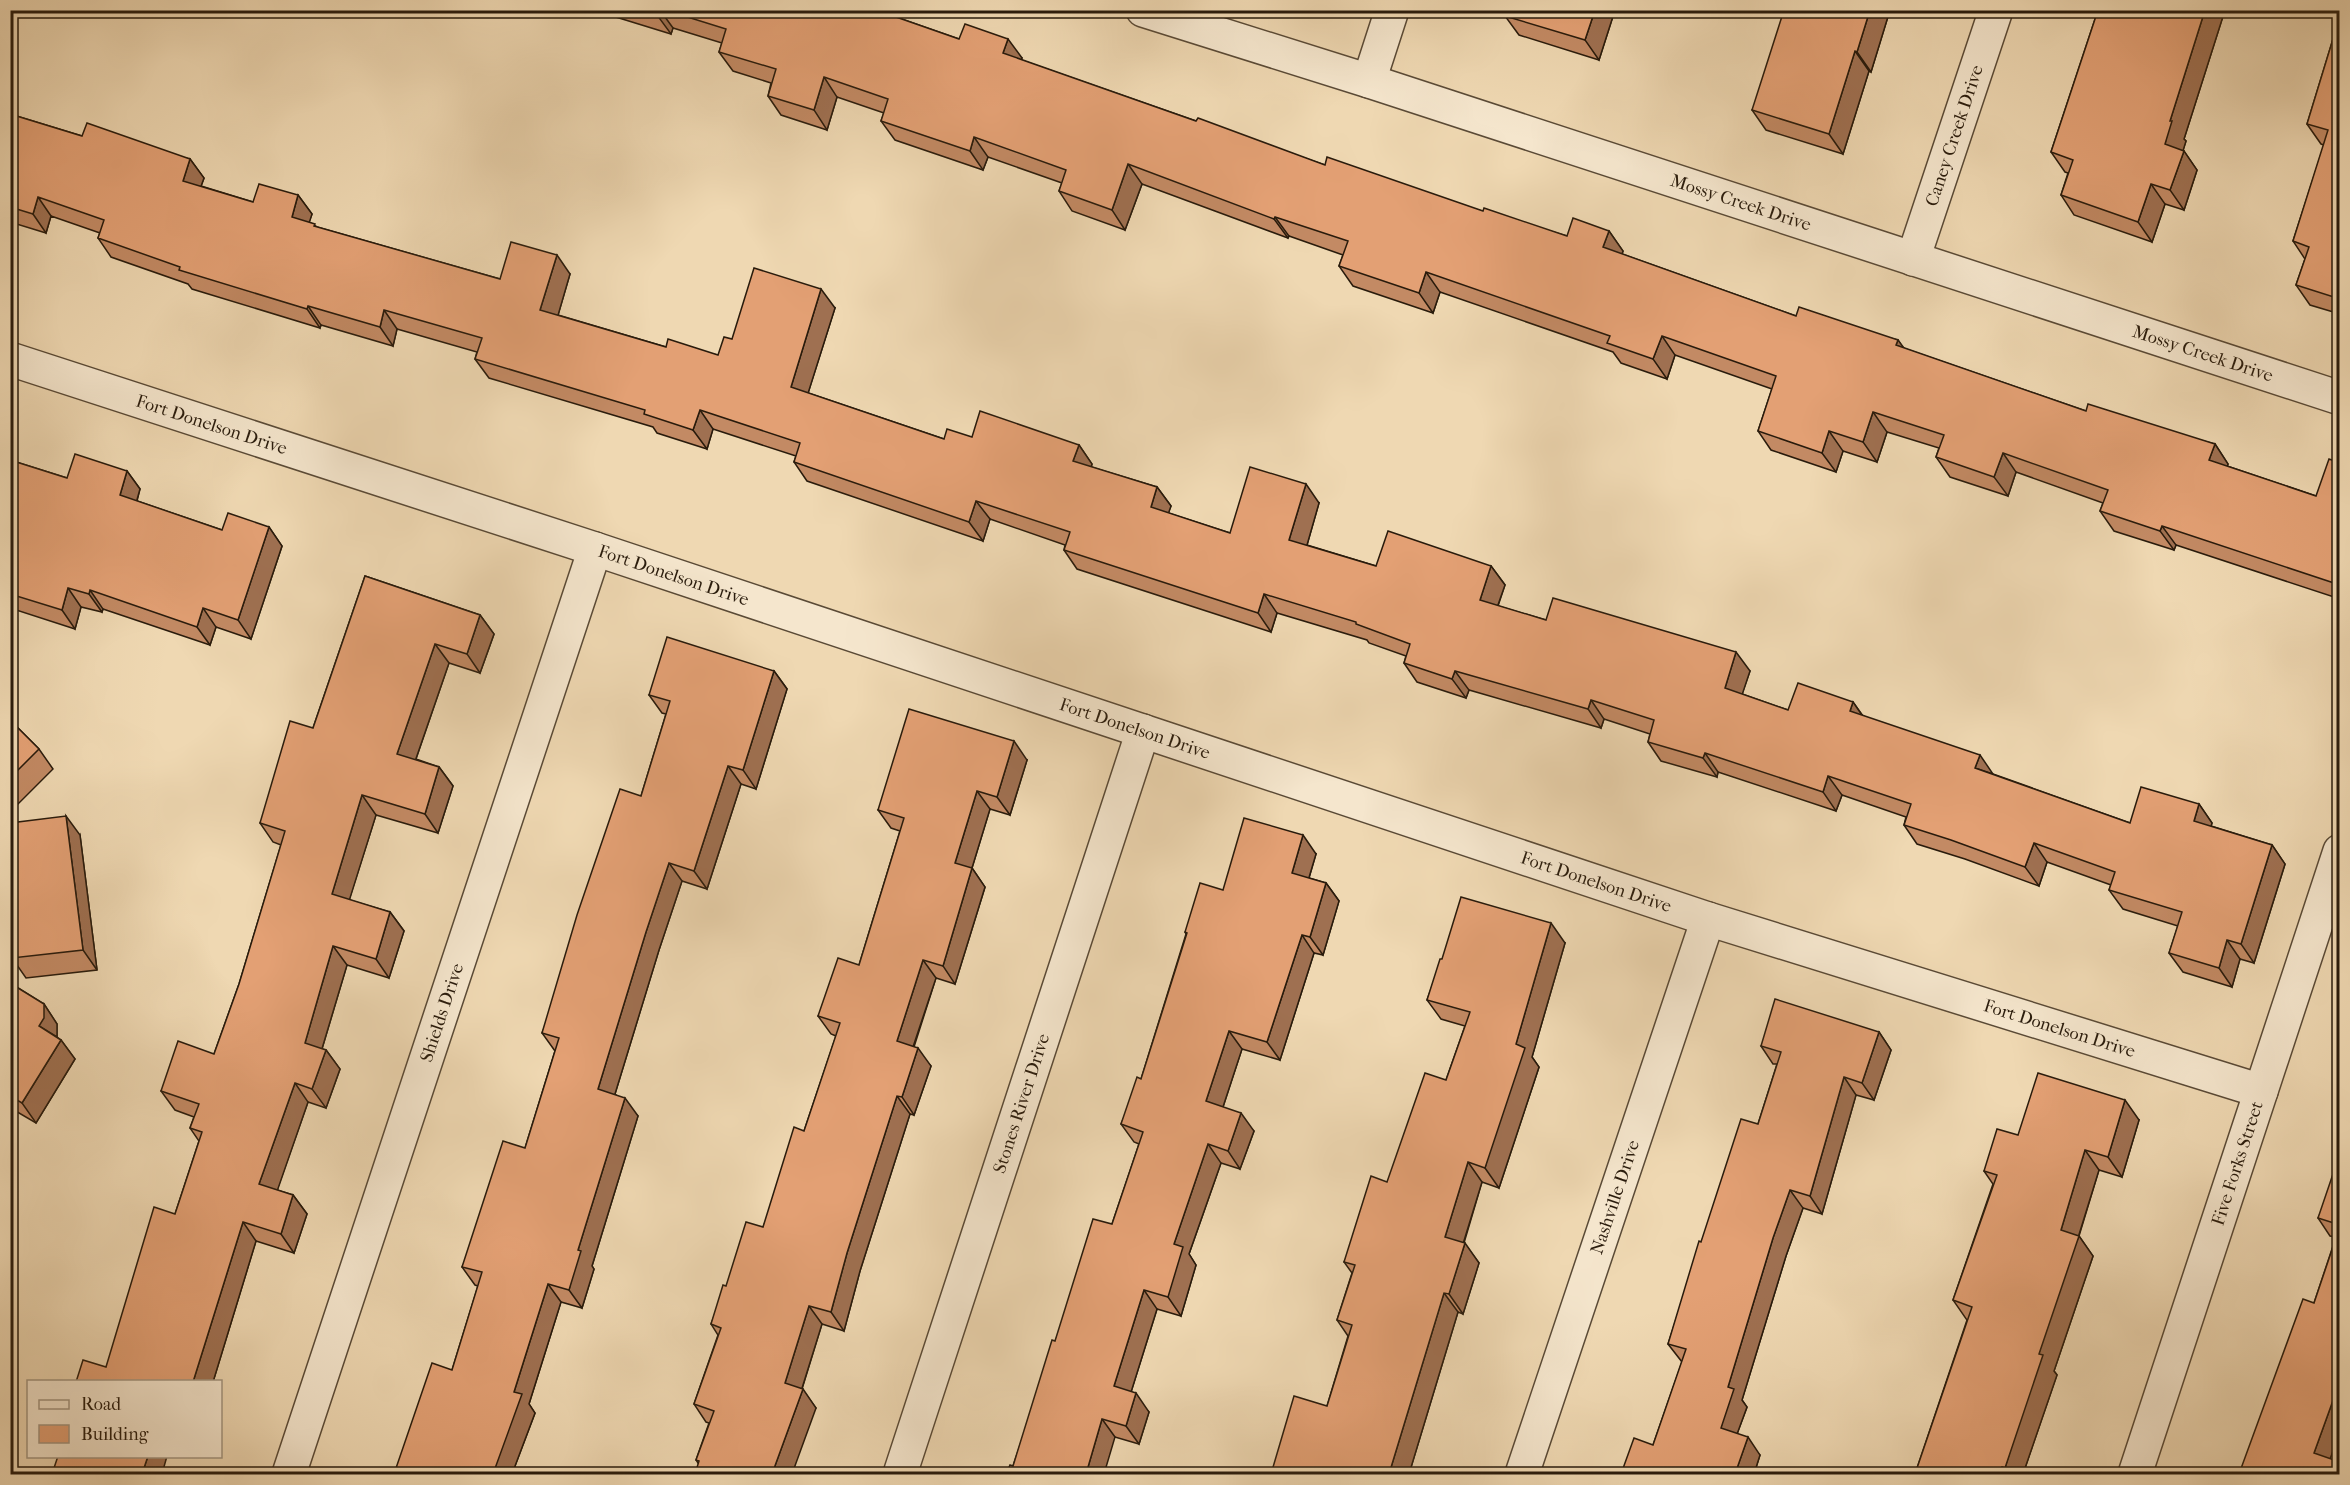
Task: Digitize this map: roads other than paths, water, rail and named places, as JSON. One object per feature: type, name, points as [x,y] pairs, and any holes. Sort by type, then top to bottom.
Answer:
[{"type":"street","name":"Mossy Creek Drive","points":[[1143,10],[1369,81],[2340,398]]},
{"type":"street","points":[[1369,81],[1392,10]]},
{"type":"street","name":"Caney Creek Drive","points":[[1913,259],[1996,10]]},
{"type":"street","name":"Fort Donelson Drive","points":[[10,359],[595,549],[1708,919],[2261,1091]]},
{"type":"street","name":"Shields Drive","points":[[289,1474],[595,549]]},
{"type":"street","name":"Stones River Drive","points":[[900,1474],[1143,731]]},
{"type":"street","name":"Five Forks Street","points":[[2135,1474],[2340,851]]},
{"type":"street","name":"Nashville Drive","points":[[1522,1474],[1708,919]]}]
